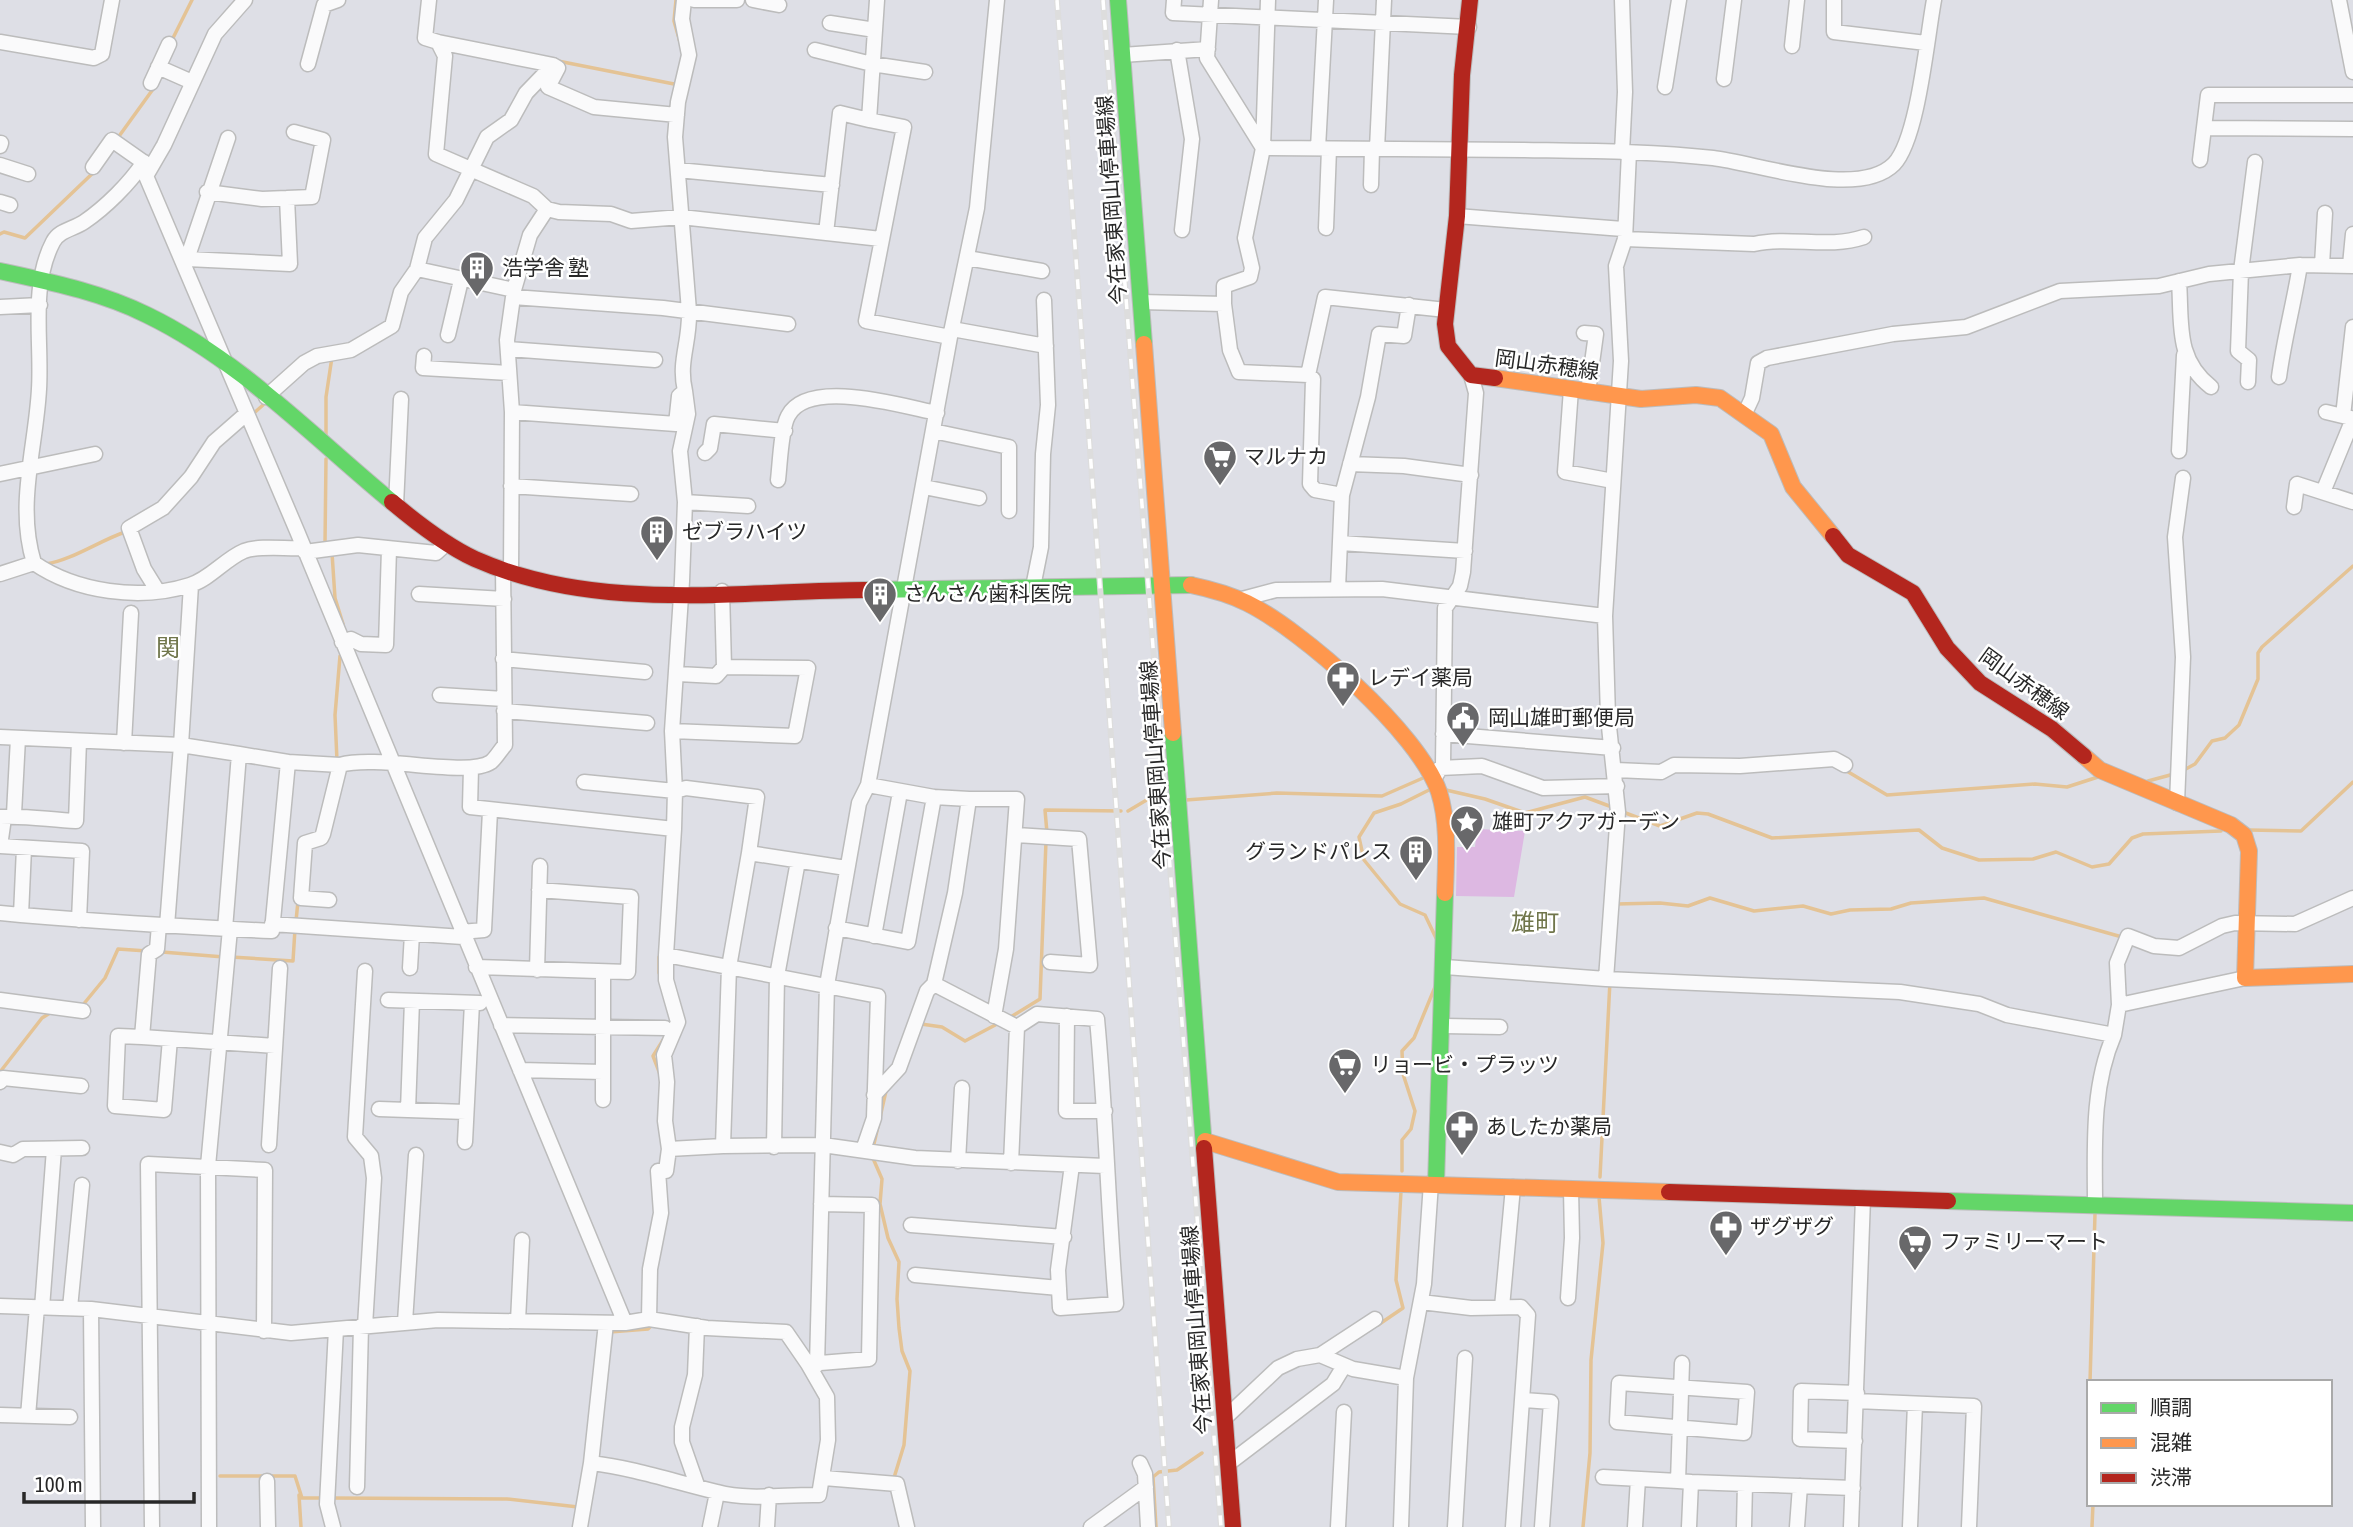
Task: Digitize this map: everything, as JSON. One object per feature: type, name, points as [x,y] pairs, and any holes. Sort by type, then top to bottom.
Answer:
[{"type":"street","points":[[0,42],[94,58],[102,54],[112,0]]},
{"type":"street","points":[[246,0],[215,34],[164,145],[105,205],[82,223],[61,232],[54,240],[41,280],[39,391],[27,470],[28,529],[34,563],[59,579],[93,588],[157,590],[191,585],[245,551],[304,550],[358,545],[436,554],[447,543]]},
{"type":"street","points":[[308,64],[324,5],[338,0]]},
{"type":"street","points":[[429,0],[425,38],[553,65],[558,68],[548,87],[594,107],[673,114]]},
{"type":"street","points":[[652,1319],[650,1269],[662,1213],[658,1171],[663,1171],[668,1152],[664,1055],[678,1022],[666,980],[666,955],[672,732],[678,674],[685,502],[680,451],[688,414],[680,366],[690,337],[678,217],[678,170],[673,114],[689,55],[682,19],[684,0]]},
{"type":"street","points":[[694,0],[737,0]]},
{"type":"street","points":[[753,0],[779,5]]},
{"type":"street","points":[[869,120],[877,0]]},
{"type":"street","points":[[812,1365],[821,1204],[827,985],[846,868],[859,803],[868,785],[951,333],[977,208],[997,0]]},
{"type":"street","name":"今在家東岡山停車場線","points":[[1118,0],[1233,1527]]},
{"type":"street","points":[[1174,0],[1173,13],[1469,27]]},
{"type":"street","points":[[1211,0],[1207,58],[1263,148]]},
{"type":"street","points":[[1268,0],[1263,148],[1245,238],[1252,268],[1251,277],[1224,286],[1230,350],[1239,372],[1308,375],[1313,379],[1310,484],[1315,490],[1342,495]]},
{"type":"street","points":[[1326,0],[1323,148],[1326,228]]},
{"type":"street","points":[[1371,186],[1384,0]]},
{"type":"street","name":"岡山赤穂線","points":[[1470,0],[1462,75],[1457,216],[1444,341],[1453,358],[1471,375],[1618,396],[1662,400],[1696,395],[1720,398],[1745,413],[1771,434],[1793,487],[1848,555],[1913,593],[1947,648],[1980,683],[2052,729],[2100,770],[2231,825],[2244,835],[2249,851],[2245,978]]},
{"type":"street","points":[[1609,979],[1618,810],[1616,770],[1608,717],[1605,616],[1621,360],[1616,266],[1629,201],[1622,0]]},
{"type":"street","points":[[1665,87],[1679,0]]},
{"type":"street","points":[[1724,79],[1734,0]]},
{"type":"street","points":[[1793,46],[1797,0]]},
{"type":"street","points":[[1834,0],[1833,32],[1926,43]]},
{"type":"street","points":[[1263,148],[1626,152],[1715,158],[1814,177],[1861,178],[1882,172],[1894,163],[1905,145],[1934,0]]},
{"type":"street","points":[[2339,0],[2348,21],[2353,72]]},
{"type":"street","points":[[830,23],[875,30]]},
{"type":"street","points":[[438,42],[445,55],[436,154],[534,196],[547,209],[611,214],[631,221],[678,217],[881,239]]},
{"type":"street","points":[[151,82],[161,68],[169,44]]},
{"type":"street","points":[[1122,55],[1208,49]]},
{"type":"street","points":[[815,50],[872,64],[925,72]]},
{"type":"street","points":[[1177,50],[1192,138],[1182,230]]},
{"type":"street","points":[[266,397],[304,363],[317,356],[351,350],[392,326],[401,292],[416,269],[425,239],[456,200],[487,137],[511,120],[526,93],[553,65]]},
{"type":"street","points":[[161,68],[192,82]]},
{"type":"street","points":[[2200,160],[2208,95],[2353,95]]},
{"type":"street","points":[[826,233],[840,113],[904,127],[866,321],[1046,346]]},
{"type":"street","points":[[2204,128],[2353,129]]},
{"type":"street","points":[[207,192],[262,199],[312,197],[323,140],[294,132]]},
{"type":"street","points":[[185,261],[228,138]]},
{"type":"street","points":[[93,167],[115,142],[146,164]]},
{"type":"street","points":[[2248,382],[2249,360],[2238,351],[2241,271],[2255,162]]},
{"type":"street","points":[[146,164],[146,176],[185,261],[246,414],[625,1323]]},
{"type":"street","points":[[0,165],[27,174]]},
{"type":"street","points":[[678,170],[832,185]]},
{"type":"street","points":[[185,261],[290,264],[286,198]]},
{"type":"street","points":[[0,737],[181,745],[288,762],[337,765],[391,761],[471,768],[491,762],[505,744],[504,599],[511,486],[512,412],[508,349],[513,294],[530,235],[547,209]]},
{"type":"street","points":[[2322,265],[2325,213]]},
{"type":"street","points":[[1457,216],[1624,234],[1754,244],[1775,240],[1843,244],[1864,237]]},
{"type":"street","points":[[1745,413],[1752,398],[1758,363],[1768,358],[1893,334],[1966,327],[2060,291],[2159,286],[2241,271],[2300,265],[2351,266],[2353,234]]},
{"type":"street","points":[[967,258],[1042,271]]},
{"type":"street","points":[[2279,377],[2285,330],[2293,310],[2300,265]]},
{"type":"street","points":[[416,269],[513,294],[788,324]]},
{"type":"street","points":[[0,271],[109,297],[168,326],[227,365],[396,505],[447,543],[476,559],[507,571],[545,583],[595,592],[1163,585],[1214,589],[1242,599],[1274,616],[1366,695],[1403,731],[1437,773]]},
{"type":"street","points":[[448,335],[461,280]]},
{"type":"street","points":[[2179,281],[2184,355],[2179,451]]},
{"type":"street","points":[[1308,375],[1325,297],[1446,310]]},
{"type":"street","points":[[1033,587],[1044,514],[1043,454],[1048,405],[1044,300]]},
{"type":"street","points":[[1141,302],[1224,304]]},
{"type":"street","points":[[0,307],[40,305]]},
{"type":"street","points":[[1338,588],[1342,495],[1368,397],[1379,334],[1404,337],[1409,305]]},
{"type":"street","points":[[2323,492],[2350,418],[2353,327]]},
{"type":"street","points":[[1584,332],[1596,334],[1588,392]]},
{"type":"street","points":[[508,349],[655,360]]},
{"type":"street","points":[[2184,355],[2197,376],[2211,387]]},
{"type":"street","points":[[424,356],[424,368],[509,373]]},
{"type":"street","points":[[1401,1527],[1406,1378],[1421,1302],[1434,1184],[1445,1026],[1445,836],[1437,773],[1443,734],[1445,608],[1460,586],[1465,551],[1476,393],[1471,375]]},
{"type":"street","points":[[1571,389],[1565,472],[1613,481]]},
{"type":"street","points":[[512,412],[676,425],[683,392]]},
{"type":"street","points":[[778,480],[788,416],[797,406],[813,399],[836,396],[937,414]]},
{"type":"street","points":[[396,505],[401,399]]},
{"type":"street","points":[[2326,412],[2350,418]]},
{"type":"street","points":[[157,590],[129,531],[163,508],[191,477],[214,442],[246,414]]},
{"type":"street","points":[[705,453],[710,448],[714,424],[785,431]]},
{"type":"street","points":[[933,431],[1009,447],[1009,511]]},
{"type":"street","points":[[0,474],[94,454]]},
{"type":"street","points":[[1350,464],[1404,466],[1471,475]]},
{"type":"street","points":[[2177,803],[2183,657],[2175,537],[2183,478]]},
{"type":"street","points":[[2294,507],[2297,484],[2353,502]]},
{"type":"street","points":[[511,486],[631,494]]},
{"type":"street","points":[[924,487],[979,498]]},
{"type":"street","points":[[685,502],[748,506]]},
{"type":"street","points":[[1340,543],[1465,551]]},
{"type":"street","points":[[342,642],[351,639],[361,644],[386,645],[389,549]]},
{"type":"street","points":[[0,574],[34,563]]},
{"type":"street","points":[[142,1037],[149,954],[158,949],[163,925],[181,745],[191,585]]},
{"type":"street","points":[[1242,599],[1276,590],[1338,588],[1453,597],[1605,616]]},
{"type":"street","points":[[678,674],[716,676],[724,667],[722,591]]},
{"type":"street","points":[[419,594],[504,599]]},
{"type":"street","points":[[124,743],[131,613]]},
{"type":"street","points":[[503,660],[645,672]]},
{"type":"street","points":[[672,732],[795,736],[808,668],[724,667]]},
{"type":"street","points":[[440,695],[647,723]]},
{"type":"street","points":[[1443,734],[1613,748]]},
{"type":"street","points":[[18,738],[0,846],[82,851],[79,920]]},
{"type":"street","points":[[6,816],[76,821],[79,741]]},
{"type":"street","points":[[209,1527],[208,1167],[228,957],[239,754]]},
{"type":"street","points":[[1616,770],[1661,772],[1674,765],[1740,766],[1834,759],[1845,765]]},
{"type":"street","points":[[0,913],[272,931],[288,762]]},
{"type":"street","points":[[329,900],[301,898],[305,843],[321,838],[323,834],[337,765]]},
{"type":"street","points":[[1437,773],[1482,766],[1543,788],[1617,786]]},
{"type":"street","points":[[471,768],[470,807],[670,828]]},
{"type":"street","points":[[584,782],[671,791],[686,788],[757,797],[729,967],[723,1146]]},
{"type":"street","points":[[868,785],[934,797],[1017,799],[1006,949],[1004,1021],[1011,1163]]},
{"type":"street","points":[[874,936],[900,792]]},
{"type":"street","points":[[836,928],[908,942],[934,797]]},
{"type":"street","points":[[874,1095],[899,1068],[914,1020],[924,1004],[927,991],[934,985],[955,893],[969,799]]},
{"type":"street","points":[[272,924],[462,935],[484,930],[490,811]]},
{"type":"street","points":[[1016,835],[1079,839],[1090,965],[1049,962]]},
{"type":"street","points":[[21,915],[24,848]]},
{"type":"street","points":[[749,853],[846,868]]},
{"type":"street","points":[[774,1147],[778,976],[798,861]]},
{"type":"street","points":[[537,970],[540,866]]},
{"type":"street","points":[[476,967],[628,972],[631,897],[539,890]]},
{"type":"street","points":[[2095,1205],[2095,1123],[2100,1078],[2114,1035],[2119,1005],[2117,963],[2127,939],[2168,949],[2179,948],[2222,926],[2245,923],[2295,924],[2353,898]]},
{"type":"street","points":[[410,968],[412,933]]},
{"type":"street","points":[[666,955],[878,996],[874,1118],[869,1151]]},
{"type":"street","points":[[1445,967],[1609,979],[1900,992],[1979,1004],[2007,1015],[2114,1035]]},
{"type":"street","points":[[269,1145],[280,968]]},
{"type":"street","points":[[357,1487],[363,1326],[374,1178],[371,1156],[355,1137],[365,971]]},
{"type":"street","points":[[603,972],[603,1100]]},
{"type":"street","points":[[2119,1005],[2245,978],[2353,974]]},
{"type":"street","points":[[934,985],[1004,1021],[1037,1014],[1097,1018],[1108,1135],[1105,1166],[1116,1304],[1059,1308],[1058,1270],[1072,1165]]},
{"type":"street","points":[[0,1000],[80,1011]]},
{"type":"street","points":[[388,1000],[492,1003]]},
{"type":"street","points":[[408,1110],[412,1001]]},
{"type":"street","points":[[465,1142],[472,1003]]},
{"type":"street","points":[[1067,1016],[1066,1111],[1105,1111]]},
{"type":"street","points":[[501,1025],[665,1028]]},
{"type":"street","points":[[1445,1026],[1500,1027]]},
{"type":"street","points":[[170,1039],[164,1110],[115,1106],[118,1036],[142,1037],[275,1046]]},
{"type":"street","points":[[520,1070],[603,1072]]},
{"type":"street","points":[[0,1082],[3,1078],[81,1086]]},
{"type":"street","points":[[958,1161],[962,1088]]},
{"type":"street","points":[[379,1109],[466,1112]]},
{"type":"street","points":[[1205,1141],[1234,1147],[1278,1167],[1324,1180],[2353,1213]]},
{"type":"street","points":[[668,1152],[723,1146],[823,1145],[958,1161],[1105,1166]]},
{"type":"street","points":[[0,1152],[13,1155],[23,1149],[82,1148]]},
{"type":"street","points":[[28,1416],[54,1149]]},
{"type":"street","points":[[405,1322],[416,1156]]},
{"type":"street","points":[[152,1527],[148,1164],[265,1170],[264,1331]]},
{"type":"street","points":[[70,1308],[82,1185]]},
{"type":"street","points":[[1502,1307],[1513,1187]]},
{"type":"street","points":[[1568,1298],[1573,1238],[1571,1189]]},
{"type":"street","points":[[1851,1527],[1863,1198]]},
{"type":"street","points":[[812,1365],[869,1360],[872,1205],[821,1204]]},
{"type":"street","points":[[911,1224],[1063,1237]]},
{"type":"street","points":[[518,1321],[522,1240]]},
{"type":"street","points":[[915,1275],[1059,1288]]},
{"type":"street","points":[[1421,1302],[1471,1308],[1521,1307],[1528,1315],[1513,1527]]},
{"type":"street","points":[[0,1306],[91,1309],[291,1333],[405,1322],[625,1323],[652,1319],[697,1326],[786,1332],[812,1365],[827,1397],[824,1478],[819,1495],[717,1493],[697,1485],[594,1463]]},
{"type":"street","points":[[91,1309],[93,1527]]},
{"type":"street","points":[[1322,1357],[1376,1320]]},
{"type":"street","points":[[580,1527],[594,1463],[606,1322]]},
{"type":"street","points":[[697,1326],[695,1375],[682,1427],[682,1442],[697,1485]]},
{"type":"street","points":[[333,1527],[327,1498],[336,1329]]},
{"type":"street","points":[[1225,1418],[1278,1368],[1297,1359],[1322,1357],[1344,1366],[1406,1378]]},
{"type":"street","points":[[1455,1527],[1465,1358]]},
{"type":"street","points":[[1682,1363],[1680,1428],[1689,1527]]},
{"type":"street","points":[[1228,1464],[1333,1384],[1344,1366]]},
{"type":"street","points":[[1619,1383],[1747,1392],[1744,1433],[1680,1428],[1617,1422],[1619,1383]]},
{"type":"street","points":[[1855,1441],[1800,1439],[1801,1391],[1915,1404],[1974,1406],[1969,1527]]},
{"type":"street","points":[[1523,1400],[1551,1402],[1542,1527]]},
{"type":"street","points":[[1910,1527],[1915,1404]]},
{"type":"street","points":[[1338,1527],[1345,1412]]},
{"type":"street","points":[[0,1415],[70,1417]]},
{"type":"street","points":[[1140,1462],[1146,1487],[1149,1527]]},
{"type":"street","points":[[1603,1477],[1853,1488]]},
{"type":"street","points":[[824,1478],[892,1483],[907,1527]]},
{"type":"street","points":[[1635,1527],[1638,1479]]},
{"type":"street","points":[[267,1481],[268,1527]]},
{"type":"street","points":[[1744,1527],[1745,1484]]},
{"type":"street","points":[[1797,1527],[1800,1486]]},
{"type":"street","points":[[1091,1527],[1146,1487]]},
{"type":"street","points":[[710,1527],[717,1493]]},
{"type":"street","points":[[767,1527],[769,1495]]},
{"type":"shaded area","name":"雄町アクアガーデン","points":[[1477,829],[1525,831],[1514,897],[1456,896],[1457,847],[1475,847]]},
{"type":"waterway","points":[[171,42],[192,0]]},
{"type":"waterway","points":[[676,0],[674,21],[680,42]]},
{"type":"waterway","points":[[558,61],[674,84],[677,82]]},
{"type":"waterway","points":[[117,139],[156,85]]},
{"type":"waterway","points":[[0,234],[4,232],[25,238],[95,171]]},
{"type":"waterway","points":[[673,194],[675,214]]},
{"type":"waterway","points":[[326,435],[326,397],[332,357]]},
{"type":"waterway","points":[[254,413],[263,405]]},
{"type":"waterway","points":[[325,544],[326,459]]},
{"type":"waterway","points":[[46,564],[66,559],[125,532]]},
{"type":"waterway","points":[[332,553],[335,598],[343,624]]},
{"type":"waterway","points":[[2182,771],[2195,764],[2212,741],[2225,738],[2239,725],[2258,679],[2258,653],[2262,647],[2353,566]]},
{"type":"waterway","points":[[337,761],[335,715],[340,656]]},
{"type":"waterway","points":[[1845,770],[1887,795],[2035,784],[2067,787],[2098,777]]},
{"type":"waterway","points":[[2148,781],[2174,774]]},
{"type":"waterway","points":[[1186,800],[1277,793],[1382,796],[1423,778]]},
{"type":"waterway","points":[[2249,830],[2301,831],[2353,782]]},
{"type":"waterway","points":[[1429,790],[1401,804],[1374,813],[1359,837],[1364,860],[1400,904],[1425,915],[1436,938]]},
{"type":"waterway","points":[[1446,790],[1485,799],[1525,813],[1585,797],[1612,807]]},
{"type":"waterway","points":[[1128,811],[1150,798]]},
{"type":"waterway","points":[[1047,833],[1045,810],[1121,811]]},
{"type":"waterway","points":[[1623,812],[1660,826],[1697,813],[1708,814],[1772,838],[1919,830],[1942,848],[1979,860],[2033,859],[2056,852],[2092,867],[2109,864],[2132,838],[2143,834],[2221,831]]},
{"type":"waterway","points":[[1009,1018],[1040,999],[1046,841]]},
{"type":"waterway","points":[[1616,904],[1660,903],[1688,906],[1710,898],[1754,911],[1803,906],[1831,914],[1850,910],[1891,909],[1911,903],[1984,898],[2122,937]]},
{"type":"waterway","points":[[296,921],[298,901]]},
{"type":"waterway","points":[[231,957],[293,961],[295,929]]},
{"type":"waterway","points":[[82,1006],[105,978],[118,949],[147,951]]},
{"type":"waterway","points":[[162,952],[224,957]]},
{"type":"waterway","points":[[659,957],[659,973]]},
{"type":"waterway","points":[[1600,1177],[1610,981]]},
{"type":"waterway","points":[[1402,1171],[1402,1140],[1411,1129],[1415,1111],[1403,1074],[1402,1051],[1414,1038],[1435,987]]},
{"type":"waterway","points":[[0,1072],[42,1018],[50,1013]]},
{"type":"waterway","points":[[921,1024],[942,1027],[965,1041],[999,1023]]},
{"type":"waterway","points":[[660,1074],[653,1056],[665,1037]]},
{"type":"waterway","points":[[873,1148],[886,1091]]},
{"type":"waterway","points":[[872,1156],[882,1179],[880,1204],[888,1238],[899,1262],[899,1328],[902,1351],[910,1371],[904,1445],[893,1481]]},
{"type":"waterway","points":[[1378,1325],[1403,1308],[1396,1280],[1401,1191]]},
{"type":"waterway","points":[[1583,1527],[1590,1453],[1591,1360],[1603,1243],[1599,1197]]},
{"type":"waterway","points":[[2090,1380],[2095,1214]]},
{"type":"waterway","points":[[610,1332],[648,1329],[652,1325]]},
{"type":"waterway","points":[[1156,1527],[1153,1477],[1159,1472],[1177,1470],[1202,1453]]},
{"type":"waterway","points":[[220,1476],[295,1476],[302,1498],[323,1498]]},
{"type":"waterway","points":[[299,1495],[301,1527]]},
{"type":"waterway","points":[[331,1498],[507,1499],[578,1507]]},
{"type":"waterway","points":[[2092,1527],[2093,1506]]},
{"type":"railway","points":[[1057,0],[1169,1527]]},
{"type":"railway","points":[[1103,0],[1221,1527]]},
{"type":"traffic: fast","points":[[1118,0],[1144,344]]},
{"type":"traffic: fast","points":[[0,271],[75,288],[112,300],[181,333],[275,401],[392,502]]},
{"type":"traffic: fast","points":[[865,590],[1191,585]]},
{"type":"traffic: fast","points":[[1173,733],[1204,1148]]},
{"type":"traffic: fast","points":[[1436,1184],[1445,893]]},
{"type":"traffic: fast","points":[[1948,1201],[2353,1213]]},
{"type":"traffic: slow","points":[[1144,344],[1173,733]]},
{"type":"traffic: slow","points":[[1495,378],[1641,399],[1696,395],[1720,398],[1771,434],[1793,487],[1833,536]]},
{"type":"traffic: slow","points":[[1191,585],[1233,597],[1270,616],[1327,659],[1356,685],[1408,741],[1427,768],[1442,804],[1446,842],[1445,893]]},
{"type":"traffic: slow","points":[[2084,756],[2100,770],[2231,825],[2244,835],[2249,851],[2245,978],[2353,974]]},
{"type":"traffic: slow","points":[[1205,1141],[1338,1182],[1669,1192]]},
{"type":"traffic: jam","points":[[1470,0],[1462,75],[1457,216],[1445,324],[1448,346],[1471,375],[1495,378]]},
{"type":"traffic: jam","points":[[392,502],[432,533],[475,559],[521,576],[569,587],[667,595],[865,590]]},
{"type":"traffic: jam","points":[[1833,536],[1848,555],[1913,593],[1947,648],[1980,683],[2052,729],[2084,756]]},
{"type":"traffic: jam","points":[[1204,1148],[1233,1527]]},
{"type":"traffic: jam","points":[[1669,1192],[1948,1201]]},
{"type":"place","name":"浩学舎 塾","points":[[477,298]]},
{"type":"place","name":"マルナカ","points":[[1220,487]]},
{"type":"place","name":"ゼブラハイツ","points":[[657,562]]},
{"type":"place","name":"さんさん歯科医院","points":[[880,624]]},
{"type":"place","name":"レデイ薬局","points":[[1343,708]]},
{"type":"place","name":"岡山雄町郵便局","points":[[1463,748]]},
{"type":"place","name":"雄町アクアガーデン","points":[[1467,852]]},
{"type":"place","name":"グランドパレス","points":[[1416,882]]},
{"type":"place","name":"リョービ・プラッツ","points":[[1345,1095]]},
{"type":"place","name":"あしたか薬局","points":[[1462,1157]]},
{"type":"place","name":"ザグザグ","points":[[1726,1257]]},
{"type":"place","name":"ファミリーマート","points":[[1915,1272]]},
{"type":"district","name":"関","points":[[168,648]]},
{"type":"district","name":"雄町","points":[[1535,923]]}]
